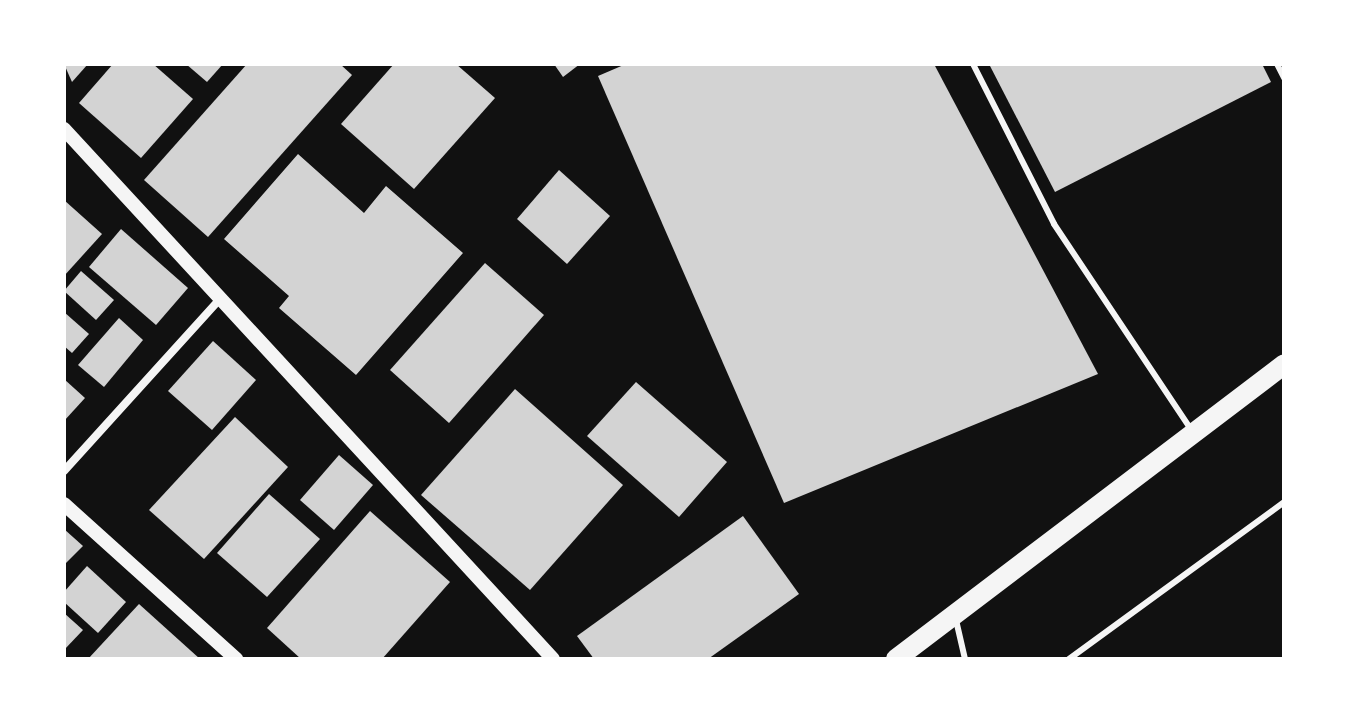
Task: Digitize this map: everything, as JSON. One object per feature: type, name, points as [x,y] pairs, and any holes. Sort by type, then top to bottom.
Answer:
[{"type":"main road","points":[[896,659],[1284,364]]},
{"type":"street","points":[[64,129],[553,659]]},
{"type":"street","points":[[64,471],[221,298]]},
{"type":"street","points":[[64,504],[236,659]]},
{"type":"lane","points":[[973,64],[1054,224],[1195,434]]},
{"type":"lane","points":[[1277,64],[1284,78]]},
{"type":"lane","points":[[1069,659],[1284,502]]},
{"type":"lane","points":[[955,615],[965,659]]},
{"type":"building","points":[[64,64],[88,64],[72,82]]},
{"type":"building","points":[[113,64],[153,64],[193,99],[141,158],[79,103]]},
{"type":"building","points":[[186,64],[223,64],[207,82]]},
{"type":"building","points":[[247,64],[340,64],[352,75],[208,237],[144,180]]},
{"type":"building","points":[[394,64],[456,64],[495,98],[414,189],[341,124]]},
{"type":"building","points":[[554,64],[580,64],[563,77]]},
{"type":"building","points":[[626,64],[934,64],[1098,374],[784,503],[598,76]]},
{"type":"building","points":[[989,64],[1262,64],[1271,82],[1055,192]]},
{"type":"building","points":[[298,154],[364,213],[386,186],[463,253],[356,375],[279,308],[289,296],[224,239]]},
{"type":"building","points":[[559,170],[610,216],[567,264],[517,219]]},
{"type":"building","points":[[64,200],[102,234],[64,276]]},
{"type":"building","points":[[121,229],[188,288],[156,325],[89,267]]},
{"type":"building","points":[[485,263],[544,315],[449,423],[390,370]]},
{"type":"building","points":[[81,271],[114,300],[96,320],[64,291]]},
{"type":"building","points":[[64,312],[89,334],[72,353],[64,346]]},
{"type":"building","points":[[119,318],[143,340],[104,387],[78,365]]},
{"type":"building","points":[[213,341],[256,380],[212,430],[168,391]]},
{"type":"building","points":[[64,379],[85,398],[64,421]]},
{"type":"building","points":[[636,382],[727,462],[679,517],[587,436]]},
{"type":"building","points":[[515,389],[623,485],[530,590],[421,495]]},
{"type":"building","points":[[235,417],[288,467],[204,559],[149,510]]},
{"type":"building","points":[[339,455],[373,485],[334,530],[300,500]]},
{"type":"building","points":[[269,494],[320,539],[267,597],[217,553]]},
{"type":"building","points":[[370,511],[450,582],[382,659],[301,659],[267,628]]},
{"type":"building","points":[[743,516],[799,594],[708,659],[594,659],[577,636]]},
{"type":"building","points":[[64,529],[83,546],[64,565]]},
{"type":"building","points":[[87,566],[126,602],[98,633],[64,602],[64,592]]},
{"type":"building","points":[[139,604],[200,659],[88,659]]},
{"type":"building","points":[[64,613],[83,630],[64,650]]}]
